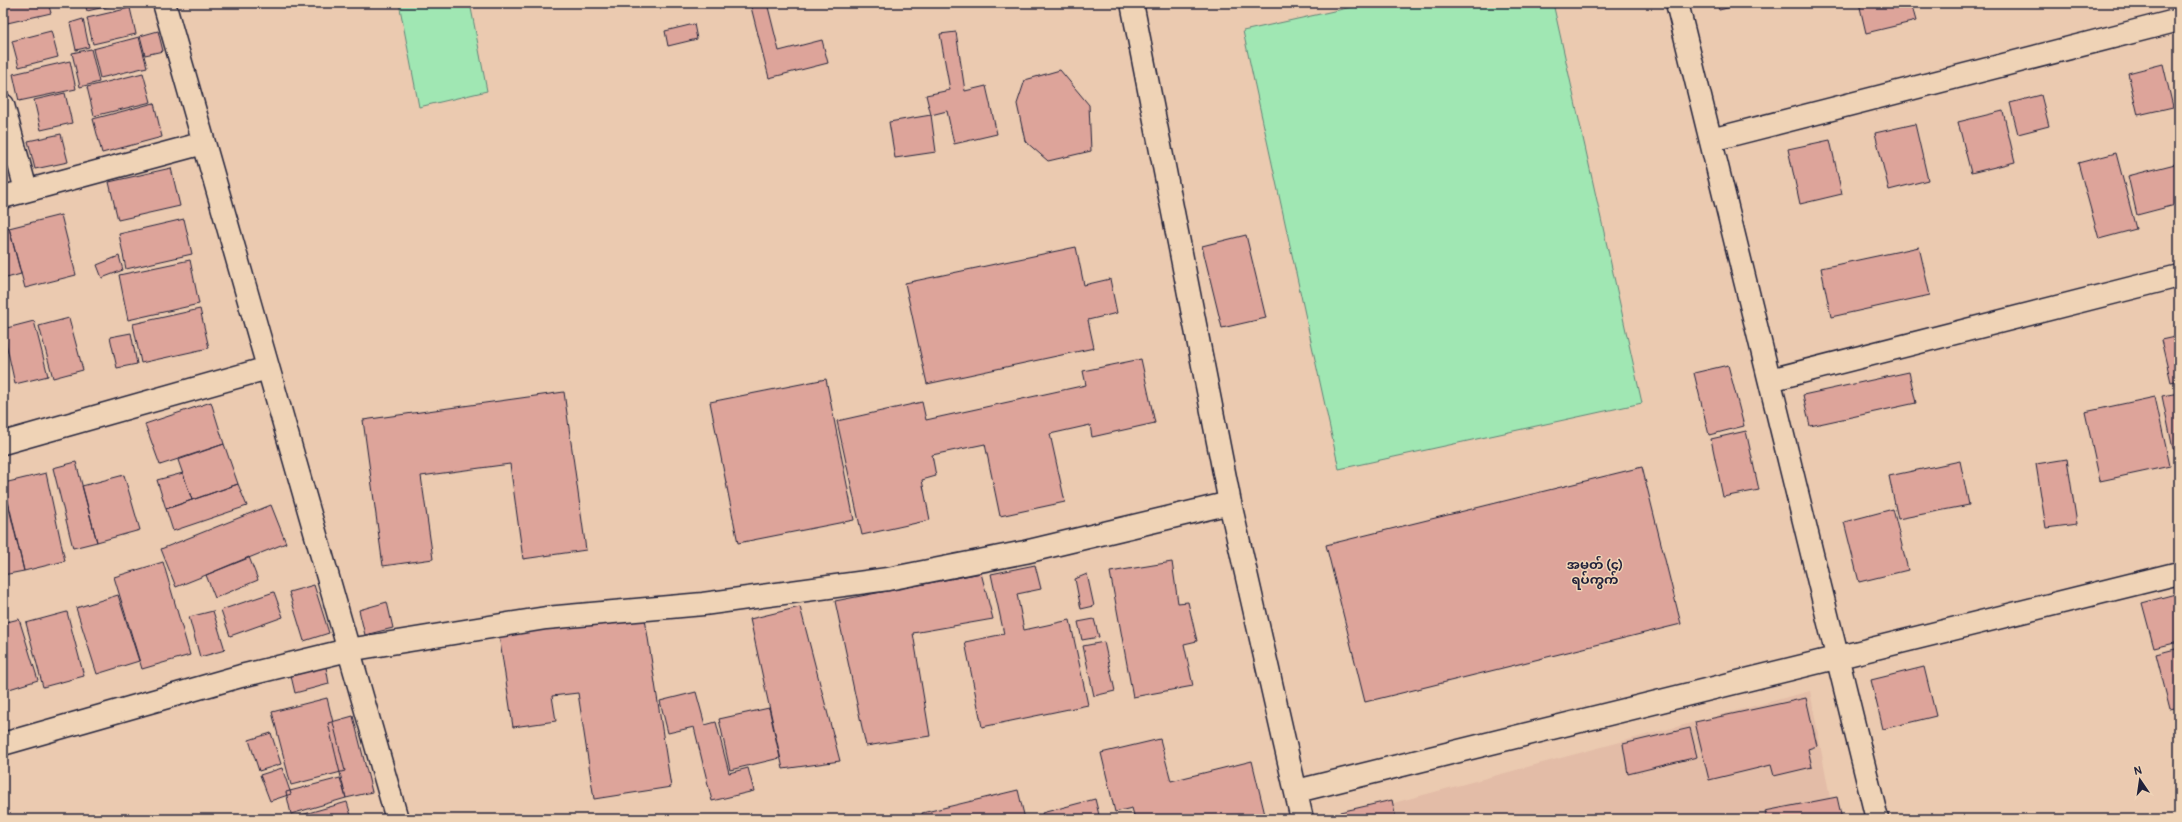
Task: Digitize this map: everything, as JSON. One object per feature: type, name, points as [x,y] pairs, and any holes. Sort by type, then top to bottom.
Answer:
[{"type":"street","points":[[164,3],[348,650],[398,819]]},
{"type":"street","points":[[1132,3],[1230,503],[1297,791],[1302,819]]},
{"type":"street","points":[[1677,3],[1877,819]]},
{"type":"street","points":[[1711,140],[2179,20]]},
{"type":"street","points":[[3,105],[26,190]]},
{"type":"street","points":[[3,197],[204,143]]},
{"type":"street","points":[[1770,380],[2179,276]]},
{"type":"street","points":[[3,443],[268,368]]},
{"type":"street","points":[[3,744],[241,676],[348,650],[546,618],[703,604],[888,579],[1025,552],[1230,503]]},
{"type":"street","points":[[1297,791],[2179,573]]},
{"type":"shaded area","points":[[1810,691],[1834,819],[1334,819]]},
{"type":"green space","points":[[399,3],[470,3],[487,91],[419,107]]},
{"type":"green space","points":[[1370,3],[1553,3],[1642,403],[1339,469],[1243,31]]},
{"type":"building","points":[[3,3],[48,3],[51,13],[3,24]]},
{"type":"building","points":[[85,3],[117,3],[118,4],[87,11]]},
{"type":"building","points":[[750,3],[767,3],[779,51],[822,40],[828,63],[769,78]]},
{"type":"building","points":[[1717,3],[1748,3],[1719,10]]},
{"type":"building","points":[[1859,3],[1911,3],[1916,21],[1866,33]]},
{"type":"building","points":[[130,8],[136,34],[93,44],[87,18]]},
{"type":"building","points":[[83,19],[89,47],[76,50],[70,23]]},
{"type":"building","points":[[694,24],[697,39],[668,46],[665,31]]},
{"type":"building","points":[[51,31],[58,57],[19,67],[12,41]]},
{"type":"building","points":[[158,31],[163,51],[145,55],[140,36]]},
{"type":"building","points":[[956,32],[965,91],[986,86],[997,134],[954,144],[947,111],[931,115],[926,95],[950,90],[940,34]]},
{"type":"building","points":[[139,37],[147,67],[100,78],[93,49]]},
{"type":"building","points":[[91,49],[99,82],[80,87],[72,53]]},
{"type":"building","points":[[70,61],[76,89],[19,101],[13,74]]},
{"type":"building","points":[[2163,64],[2173,107],[2138,115],[2128,73]]},
{"type":"building","points":[[1060,70],[1089,105],[1091,151],[1048,161],[1025,141],[1017,104],[1025,80]]},
{"type":"building","points":[[143,73],[151,102],[94,116],[87,87]]},
{"type":"building","points":[[65,93],[72,123],[41,130],[34,100]]},
{"type":"building","points":[[2041,95],[2049,126],[2018,134],[2010,103]]},
{"type":"building","points":[[154,103],[162,137],[102,153],[93,119]]},
{"type":"building","points":[[2003,111],[2015,162],[1971,173],[1958,122]]},
{"type":"building","points":[[931,115],[936,152],[895,158],[889,122]]},
{"type":"building","points":[[1915,124],[1928,180],[1889,190],[1875,133]]},
{"type":"building","points":[[61,134],[68,162],[35,169],[28,141]]},
{"type":"building","points":[[1830,140],[1842,194],[1800,204],[1788,149]]},
{"type":"building","points":[[2116,153],[2136,229],[2099,239],[2078,163]]},
{"type":"building","points":[[2179,163],[2179,204],[2137,215],[2128,176]]},
{"type":"building","points":[[171,168],[180,206],[118,220],[109,182]]},
{"type":"building","points":[[61,215],[76,275],[25,288],[9,228]]},
{"type":"building","points":[[184,219],[192,254],[126,269],[119,234]]},
{"type":"building","points":[[9,228],[21,274],[3,279],[3,230]]},
{"type":"building","points":[[1246,235],[1266,318],[1222,328],[1202,246]]},
{"type":"building","points":[[1076,247],[1084,285],[1110,279],[1117,313],[1088,320],[1094,348],[927,384],[905,283]]},
{"type":"building","points":[[1919,247],[1930,295],[1831,317],[1821,268]]},
{"type":"building","points":[[119,256],[123,270],[102,278],[97,265]]},
{"type":"building","points":[[190,260],[199,304],[128,320],[119,275]]},
{"type":"building","points":[[200,309],[209,348],[141,363],[133,324]]},
{"type":"building","points":[[69,318],[83,370],[53,378],[39,326]]},
{"type":"building","points":[[34,321],[48,376],[15,384],[3,329]]},
{"type":"building","points":[[131,333],[137,364],[117,368],[110,337]]},
{"type":"building","points":[[2179,336],[2179,380],[2171,382],[2161,340]]},
{"type":"building","points":[[1141,359],[1155,423],[1092,437],[1090,425],[1050,434],[1065,502],[1000,516],[985,444],[932,455],[936,476],[922,480],[930,520],[862,535],[837,421],[922,402],[926,420],[1086,385],[1083,371]]},
{"type":"building","points":[[1728,365],[1744,426],[1709,435],[1694,373]]},
{"type":"building","points":[[1909,372],[1916,403],[1810,426],[1803,395]]},
{"type":"building","points":[[826,379],[854,520],[738,543],[710,402]]},
{"type":"building","points":[[564,392],[586,550],[523,559],[510,464],[421,476],[433,559],[383,566],[363,420]]},
{"type":"building","points":[[2179,393],[2179,448],[2173,449],[2162,396]]},
{"type":"building","points":[[2155,397],[2170,466],[2100,481],[2085,412]]},
{"type":"building","points":[[211,402],[224,444],[160,465],[145,424]]},
{"type":"building","points":[[1746,431],[1759,490],[1723,497],[1711,439]]},
{"type":"building","points":[[224,444],[238,484],[192,500],[178,460]]},
{"type":"building","points":[[2067,459],[2077,524],[2046,528],[2036,464]]},
{"type":"building","points":[[1960,461],[1969,505],[1898,519],[1889,476]]},
{"type":"building","points":[[76,462],[97,542],[73,548],[53,468]]},
{"type":"building","points":[[1642,467],[1681,624],[1365,702],[1326,545]]},
{"type":"building","points":[[46,473],[65,561],[24,571],[4,483]]},
{"type":"building","points":[[183,473],[192,500],[166,509],[157,480]]},
{"type":"building","points":[[124,475],[140,530],[97,542],[82,486]]},
{"type":"building","points":[[3,483],[24,571],[3,575]]},
{"type":"building","points":[[238,484],[247,506],[173,531],[166,509]]},
{"type":"building","points":[[271,505],[286,543],[176,587],[161,549]]},
{"type":"building","points":[[1893,509],[1908,570],[1859,582],[1844,522]]},
{"type":"building","points":[[249,557],[258,580],[215,598],[206,575]]},
{"type":"building","points":[[163,562],[190,655],[142,669],[114,577]]},
{"type":"building","points":[[1172,562],[1178,603],[1188,602],[1197,641],[1184,644],[1193,686],[1133,697],[1110,572]]},
{"type":"building","points":[[1035,565],[1041,589],[1017,594],[1024,630],[1070,620],[1088,705],[982,727],[965,642],[1004,634],[991,574]]},
{"type":"building","points":[[981,573],[993,619],[913,633],[930,736],[866,746],[835,601]]},
{"type":"building","points":[[1087,574],[1094,606],[1081,609],[1075,579]]},
{"type":"building","points":[[314,585],[329,633],[304,641],[289,592]]},
{"type":"building","points":[[274,592],[283,617],[230,636],[221,610]]},
{"type":"building","points":[[2179,593],[2179,642],[2154,648],[2142,603]]},
{"type":"building","points":[[118,595],[139,661],[97,674],[76,608]]},
{"type":"building","points":[[387,602],[393,628],[365,635],[359,610]]},
{"type":"building","points":[[800,607],[840,761],[783,769],[750,619]]},
{"type":"building","points":[[213,611],[225,650],[200,657],[189,617]]},
{"type":"building","points":[[67,612],[84,676],[43,687],[26,623]]},
{"type":"building","points":[[644,612],[671,787],[594,799],[578,693],[552,696],[556,721],[513,727],[499,635]]},
{"type":"building","points":[[19,619],[38,680],[3,691],[3,623]]},
{"type":"building","points":[[1094,619],[1099,637],[1082,640],[1078,622]]},
{"type":"building","points":[[1104,642],[1115,691],[1094,696],[1083,646]]},
{"type":"building","points":[[2179,648],[2179,707],[2170,709],[2156,654]]},
{"type":"building","points":[[326,667],[329,684],[295,693],[291,676]]},
{"type":"building","points":[[1924,667],[1936,716],[1883,729],[1871,680]]},
{"type":"building","points":[[696,692],[705,725],[716,722],[729,773],[748,768],[754,791],[712,801],[694,727],[668,733],[660,701]]},
{"type":"building","points":[[327,698],[345,771],[291,785],[272,712]]},
{"type":"building","points":[[1806,698],[1817,746],[1808,749],[1812,767],[1774,776],[1771,765],[1709,780],[1695,722]]},
{"type":"building","points":[[769,708],[780,758],[730,770],[719,719]]},
{"type":"building","points":[[353,716],[372,792],[346,798],[328,723]]},
{"type":"building","points":[[1690,728],[1697,757],[1628,774],[1623,744]]},
{"type":"building","points":[[271,733],[281,764],[259,771],[249,740]]},
{"type":"building","points":[[1160,739],[1171,781],[1252,761],[1266,819],[1135,819],[1132,808],[1115,812],[1101,753]]},
{"type":"building","points":[[282,768],[291,794],[270,801],[260,775]]},
{"type":"building","points":[[340,778],[346,798],[291,814],[286,792]]},
{"type":"building","points":[[1018,790],[1025,819],[923,819],[922,813]]},
{"type":"building","points":[[1837,797],[1842,819],[1767,819],[1765,811]]},
{"type":"building","points":[[1095,799],[1100,819],[1044,819],[1042,813]]},
{"type":"building","points":[[1392,800],[1396,819],[1341,819],[1340,812]]},
{"type":"building","points":[[347,802],[352,819],[287,819]]},
{"type":"district","name":"အမှတ် (၄) ရပ်ကွက်","points":[[1595,572]]}]
